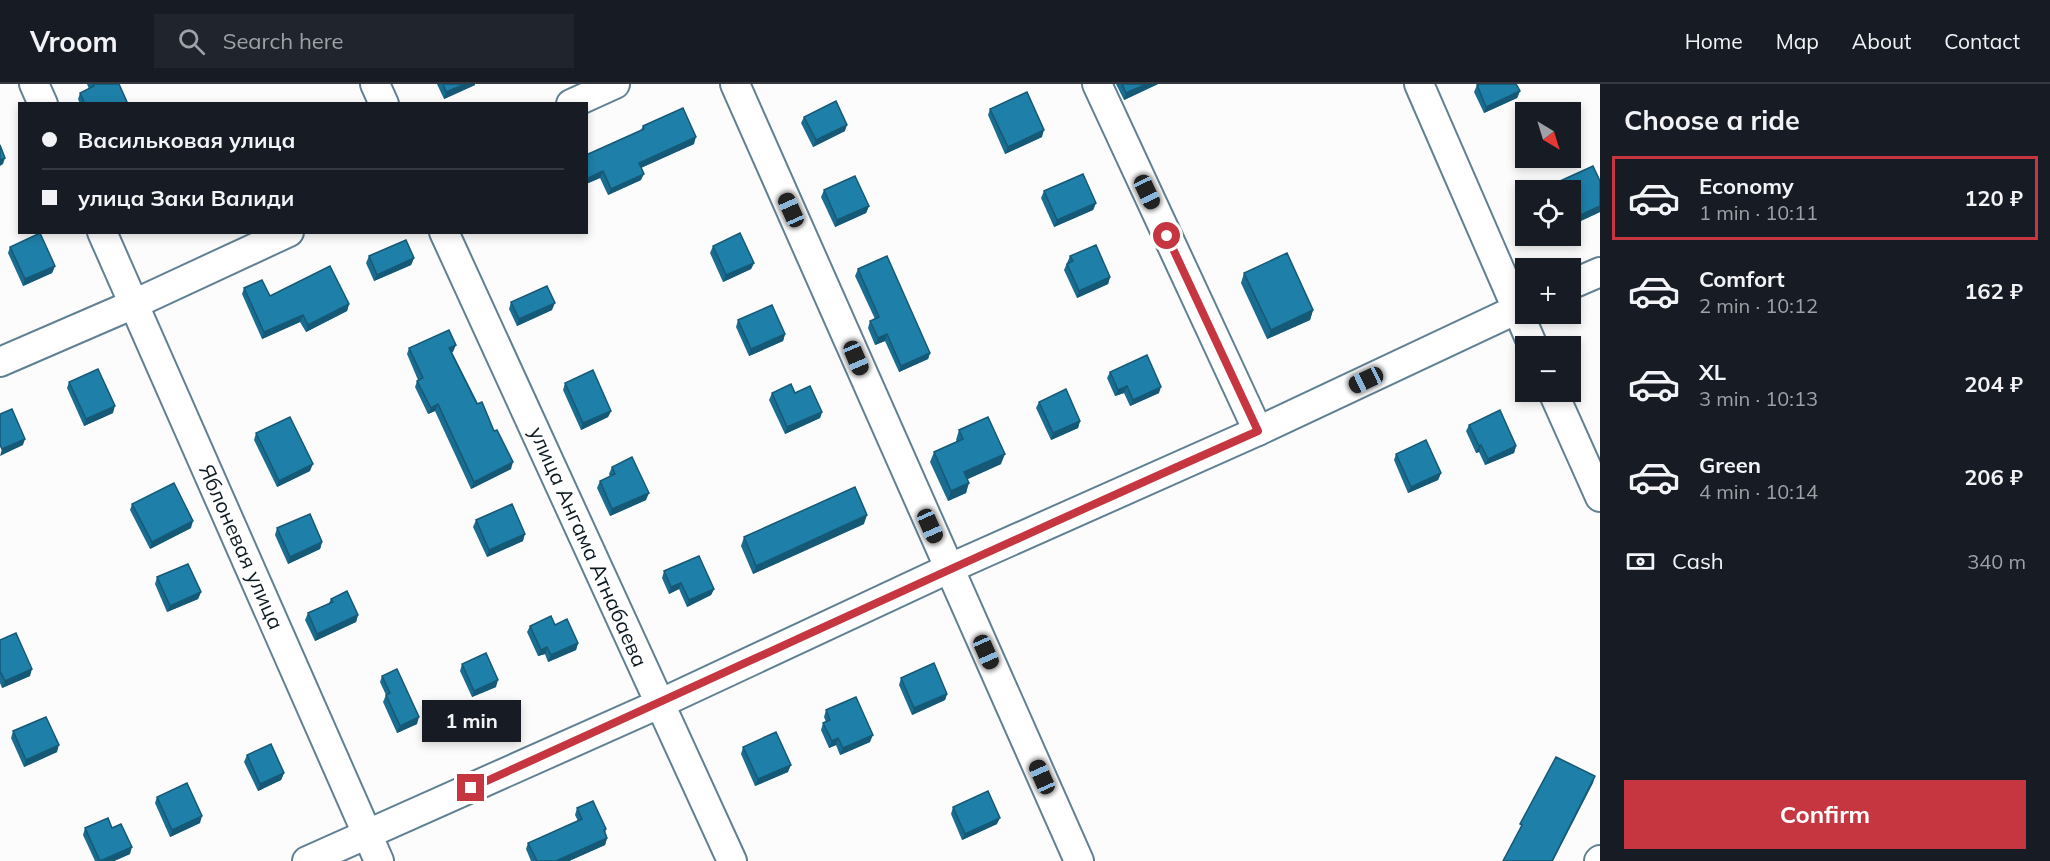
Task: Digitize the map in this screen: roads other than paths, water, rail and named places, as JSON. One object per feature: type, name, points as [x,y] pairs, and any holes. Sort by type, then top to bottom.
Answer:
[{"type":"street","points":[[34,84],[42,102]]},
{"type":"street","points":[[375,84],[383,102]]},
{"type":"street","points":[[575,102],[615,84]]},
{"type":"street","points":[[735,84],[1079,861]]},
{"type":"street","points":[[1097,84],[1258,431]]},
{"type":"street","points":[[1419,84],[1515,294]]},
{"type":"street","name":"Яблоневая улица","points":[[103,234],[379,861]]},
{"type":"street","points":[[0,362],[134,304],[285,234]]},
{"type":"street","name":"улица Ангама Атнабаева","points":[[445,234],[732,861]]},
{"type":"street","points":[[1581,281],[1600,273]]},
{"type":"street","points":[[307,861],[659,704],[948,569],[1258,431],[1515,310]]},
{"type":"street","points":[[1557,402],[1600,497]]}]
